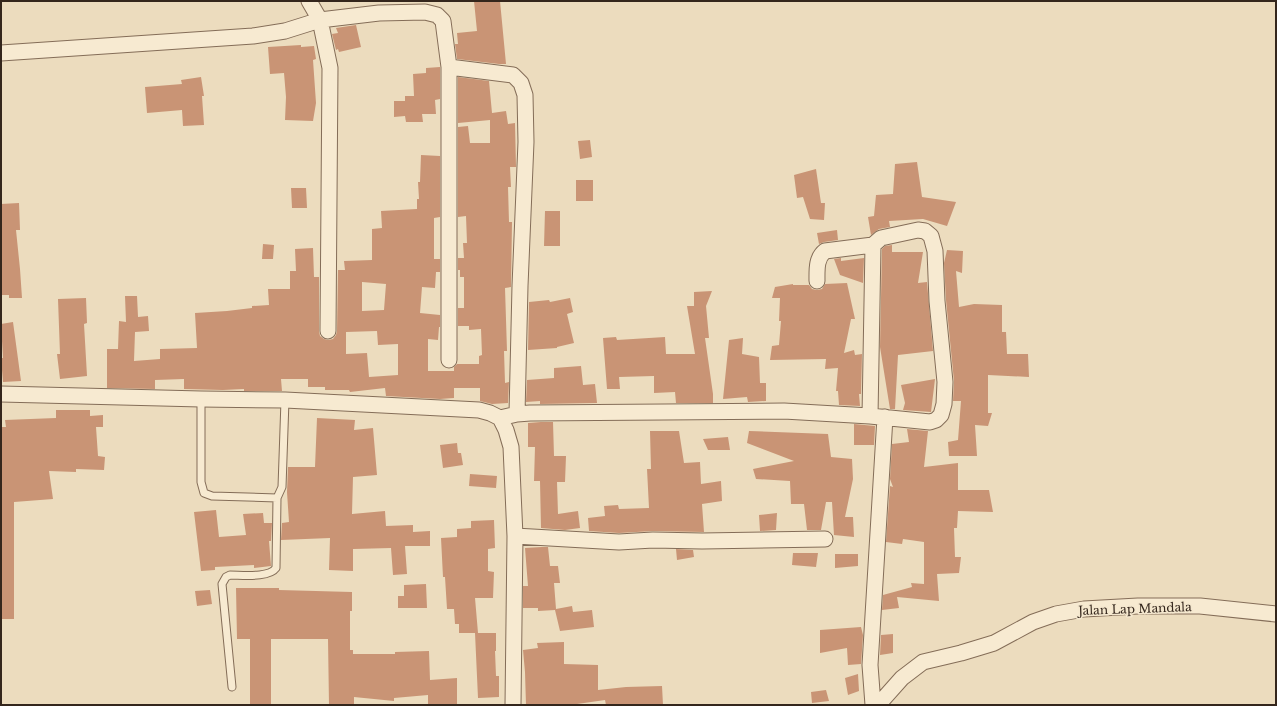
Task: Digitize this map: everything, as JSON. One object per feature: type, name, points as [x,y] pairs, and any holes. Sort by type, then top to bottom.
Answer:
[{"type":"street","points":[[309,1],[320,20],[330,68],[328,331]]},
{"type":"street","points":[[1,53],[253,36],[285,31],[320,20],[379,13],[425,12],[437,15],[442,21],[449,67],[448,360]]},
{"type":"street","points":[[449,67],[513,75],[521,83],[525,95],[526,142],[520,286],[517,414]]},
{"type":"street","points":[[500,418],[517,414],[784,410],[885,417],[930,422],[936,420],[941,415],[944,404],[945,382],[936,300],[935,251],[931,236],[925,231],[918,230],[881,238],[873,245],[825,251],[820,255],[817,281]]},
{"type":"street","points":[[870,416],[873,245]]},
{"type":"street","points":[[1,394],[285,400],[479,410],[500,418],[506,430],[511,447],[515,536],[513,705]]},
{"type":"street","points":[[873,705],[870,665],[885,417]]},
{"type":"street","points":[[515,536],[619,542],[653,540],[702,541],[825,539]]},
{"type":"street","name":"Jalan Lap Mandala","points":[[878,705],[902,678],[923,662],[961,654],[994,643],[1033,622],[1056,614],[1084,609],[1138,606],[1200,606],[1276,614]]},
{"type":"lane","points":[[201,399],[201,482],[204,493],[212,496],[277,498]]},
{"type":"lane","points":[[232,687],[222,584],[230,575],[265,575],[274,572],[276,568],[277,498],[282,487],[285,400]]},
{"type":"building","points":[[474,1],[500,1],[506,64],[457,59],[455,44],[458,44],[457,33],[477,31]]},
{"type":"building","points":[[356,25],[361,47],[339,52],[338,49],[336,50],[332,34],[338,33],[336,28]]},
{"type":"building","points":[[301,45],[301,47],[314,46],[316,59],[313,60],[316,103],[313,121],[285,120],[286,97],[284,73],[270,74],[268,47]]},
{"type":"building","points":[[440,67],[440,99],[435,100],[436,114],[422,114],[423,122],[406,122],[405,116],[394,117],[394,101],[405,101],[405,96],[414,96],[413,74],[426,73],[426,68]]},
{"type":"building","points":[[201,77],[204,96],[202,96],[204,125],[183,126],[182,110],[147,113],[145,87],[182,84],[181,80]]},
{"type":"building","points":[[458,77],[489,81],[492,113],[506,111],[508,124],[515,123],[516,167],[510,167],[511,187],[508,187],[509,222],[512,222],[511,287],[505,288],[507,351],[504,351],[505,383],[509,382],[508,403],[492,404],[480,401],[480,388],[454,388],[454,398],[440,399],[386,396],[385,388],[350,392],[349,390],[325,390],[325,387],[308,387],[308,379],[281,379],[282,391],[244,391],[244,389],[184,389],[184,379],[155,380],[155,389],[107,388],[107,349],[118,349],[119,321],[126,322],[125,296],[137,296],[138,317],[148,316],[149,331],[135,332],[134,361],[160,359],[160,349],[197,348],[195,313],[227,311],[252,308],[252,306],[269,305],[268,289],[290,289],[290,271],[296,271],[295,249],[313,248],[314,277],[319,277],[320,336],[328,340],[333,339],[337,331],[338,270],[345,270],[344,261],[372,260],[372,229],[382,228],[381,211],[417,209],[417,199],[419,199],[418,182],[420,182],[421,155],[440,156],[440,217],[434,218],[434,259],[440,259],[440,272],[436,272],[435,288],[422,287],[420,313],[440,315],[438,340],[428,339],[428,371],[454,371],[454,367],[457,364],[479,364],[479,356],[482,355],[481,329],[469,330],[469,326],[458,326],[458,308],[464,308],[464,277],[460,277],[460,270],[458,270],[458,258],[464,258],[463,243],[467,243],[466,216],[458,217],[458,127],[468,126],[470,143],[490,143],[490,120],[458,123]],"holes":[[[362,282],[386,284],[384,310],[362,311]],[[377,331],[378,345],[398,344],[398,375],[369,377],[367,353],[346,354],[346,332]]]},
{"type":"building","points":[[590,140],[592,157],[580,159],[578,141]]},
{"type":"building","points":[[917,162],[922,197],[956,202],[947,226],[923,219],[889,221],[890,227],[879,229],[871,235],[868,217],[874,216],[876,195],[893,194],[895,164]]},
{"type":"building","points":[[816,169],[821,203],[825,203],[824,220],[810,219],[803,197],[797,198],[794,175]]},
{"type":"building","points":[[576,180],[593,180],[593,201],[576,201]]},
{"type":"building","points":[[291,188],[306,188],[307,208],[292,208]]},
{"type":"building","points":[[19,203],[20,230],[16,230],[22,298],[9,298],[9,295],[1,295],[1,204]]},
{"type":"building","points":[[545,211],[560,211],[560,246],[544,246]]},
{"type":"building","points":[[837,230],[838,240],[819,244],[817,233]]},
{"type":"building","points":[[263,244],[274,245],[273,259],[262,259]]},
{"type":"building","points":[[892,245],[892,252],[923,252],[918,283],[927,282],[933,351],[898,355],[895,409],[890,409],[880,347],[882,249],[885,246]]},
{"type":"building","points":[[947,250],[963,251],[962,273],[956,271],[959,307],[974,304],[1002,305],[1002,332],[1006,332],[1007,354],[1028,354],[1029,377],[988,375],[988,413],[992,413],[988,426],[975,425],[977,456],[949,456],[948,442],[958,440],[961,401],[953,401],[954,381],[944,263]]},
{"type":"building","points":[[841,258],[841,261],[864,258],[863,283],[840,275],[834,259]]},
{"type":"building","points":[[847,283],[855,319],[851,319],[844,353],[854,350],[855,355],[862,354],[861,394],[859,394],[860,406],[839,405],[838,391],[836,391],[838,368],[825,369],[826,359],[770,360],[772,346],[779,345],[781,321],[779,321],[780,298],[772,298],[775,287],[793,284],[809,285],[812,289],[817,290],[822,289],[825,284]]},
{"type":"building","points":[[712,291],[706,306],[709,338],[705,338],[713,403],[676,403],[675,392],[654,393],[654,376],[619,377],[620,389],[607,389],[603,338],[616,337],[617,340],[665,337],[666,354],[695,354],[687,306],[694,306],[694,292]]},
{"type":"building","points":[[86,298],[87,323],[84,324],[87,376],[60,379],[57,354],[60,354],[58,299]]},
{"type":"building","points":[[570,298],[573,312],[567,314],[574,343],[557,348],[528,350],[529,302],[549,300],[550,302]]},
{"type":"building","points":[[13,322],[21,381],[3,382],[1,324]]},
{"type":"building","points":[[743,338],[742,354],[759,357],[760,383],[766,383],[766,401],[748,402],[747,397],[723,399],[729,340]]},
{"type":"building","points":[[581,366],[583,385],[595,384],[597,403],[540,404],[540,401],[526,402],[527,380],[554,378],[554,368]]},
{"type":"building","points":[[935,379],[931,412],[903,410],[905,403],[901,385]]},
{"type":"building","points":[[56,410],[90,410],[90,416],[103,415],[103,427],[96,427],[98,456],[105,457],[104,470],[76,469],[76,472],[49,471],[53,499],[14,502],[14,619],[1,619],[1,427],[6,427],[5,420],[56,418]]},
{"type":"building","points":[[317,418],[355,420],[354,430],[373,428],[377,475],[353,477],[352,514],[385,511],[386,526],[413,525],[413,532],[430,531],[430,546],[405,546],[407,574],[393,575],[391,548],[353,549],[353,571],[329,570],[330,538],[281,540],[282,523],[289,522],[287,492],[288,467],[315,467]]},
{"type":"building","points":[[553,422],[554,456],[566,456],[565,482],[557,482],[558,514],[578,511],[580,528],[565,530],[541,528],[540,481],[534,481],[535,447],[528,447],[528,423]]},
{"type":"building","points":[[854,424],[875,426],[874,445],[854,445]]},
{"type":"building","points":[[907,429],[928,431],[924,467],[958,463],[958,490],[989,490],[993,512],[958,511],[957,528],[954,528],[955,557],[961,557],[959,573],[937,574],[939,601],[897,597],[899,608],[882,610],[883,595],[912,587],[911,583],[924,584],[924,542],[903,539],[902,544],[886,542],[890,486],[893,487],[890,479],[892,444],[909,442]]},
{"type":"building","points":[[650,431],[679,431],[684,463],[700,462],[701,484],[721,481],[722,501],[702,504],[704,532],[653,531],[619,533],[589,531],[588,518],[605,516],[604,506],[618,505],[619,509],[649,508],[647,469],[651,469]]},
{"type":"building","points":[[749,431],[828,434],[831,457],[852,459],[853,479],[845,517],[853,517],[854,537],[834,535],[832,502],[826,502],[821,530],[807,530],[804,504],[791,504],[790,481],[756,479],[753,469],[794,461],[747,443]]},
{"type":"building","points":[[728,437],[730,450],[708,450],[703,439]]},
{"type":"building","points":[[457,443],[458,453],[461,453],[463,465],[443,468],[440,445]]},
{"type":"building","points":[[470,474],[497,476],[496,488],[469,486]]},
{"type":"building","points":[[216,510],[219,537],[246,535],[243,514],[263,513],[264,523],[272,523],[271,541],[269,541],[271,566],[254,568],[254,565],[215,567],[215,570],[201,571],[194,512]]},
{"type":"building","points":[[777,513],[776,530],[760,531],[759,515]]},
{"type":"building","points":[[494,520],[495,548],[488,549],[488,571],[494,572],[493,598],[475,598],[478,633],[459,633],[459,624],[455,624],[454,609],[447,609],[445,577],[443,577],[441,538],[457,537],[457,529],[471,528],[471,521]]},
{"type":"building","points":[[548,547],[550,566],[558,566],[560,583],[554,583],[556,609],[572,606],[573,612],[592,610],[594,627],[560,631],[555,610],[538,611],[538,608],[523,608],[523,586],[528,586],[525,548]]},
{"type":"building","points":[[676,549],[693,550],[694,557],[677,560]]},
{"type":"building","points":[[793,553],[818,553],[816,567],[792,565]]},
{"type":"building","points":[[835,554],[858,554],[858,566],[835,568]]},
{"type":"building","points":[[426,584],[427,608],[398,608],[398,596],[404,596],[404,585]]},
{"type":"building","points":[[236,588],[279,588],[279,590],[352,592],[352,611],[350,611],[350,650],[353,650],[353,654],[395,654],[395,652],[429,651],[430,680],[457,678],[457,705],[428,705],[428,695],[394,698],[394,701],[354,697],[354,705],[329,705],[328,639],[271,639],[271,705],[250,705],[250,639],[237,639]]},
{"type":"building","points":[[210,590],[212,604],[197,606],[195,591]]},
{"type":"building","points":[[861,627],[863,635],[861,664],[848,665],[847,648],[820,653],[820,630]]},
{"type":"building","points":[[475,633],[496,633],[496,676],[499,676],[499,697],[478,698]]},
{"type":"building","points":[[893,634],[893,653],[880,655],[881,635]]},
{"type":"building","points":[[564,642],[564,664],[598,665],[598,690],[626,687],[662,686],[663,705],[606,705],[605,700],[570,705],[526,705],[523,650],[538,648],[537,643]]},
{"type":"building","points":[[858,674],[859,691],[848,695],[845,678]]},
{"type":"building","points":[[826,690],[829,701],[812,703],[811,692]]}]
